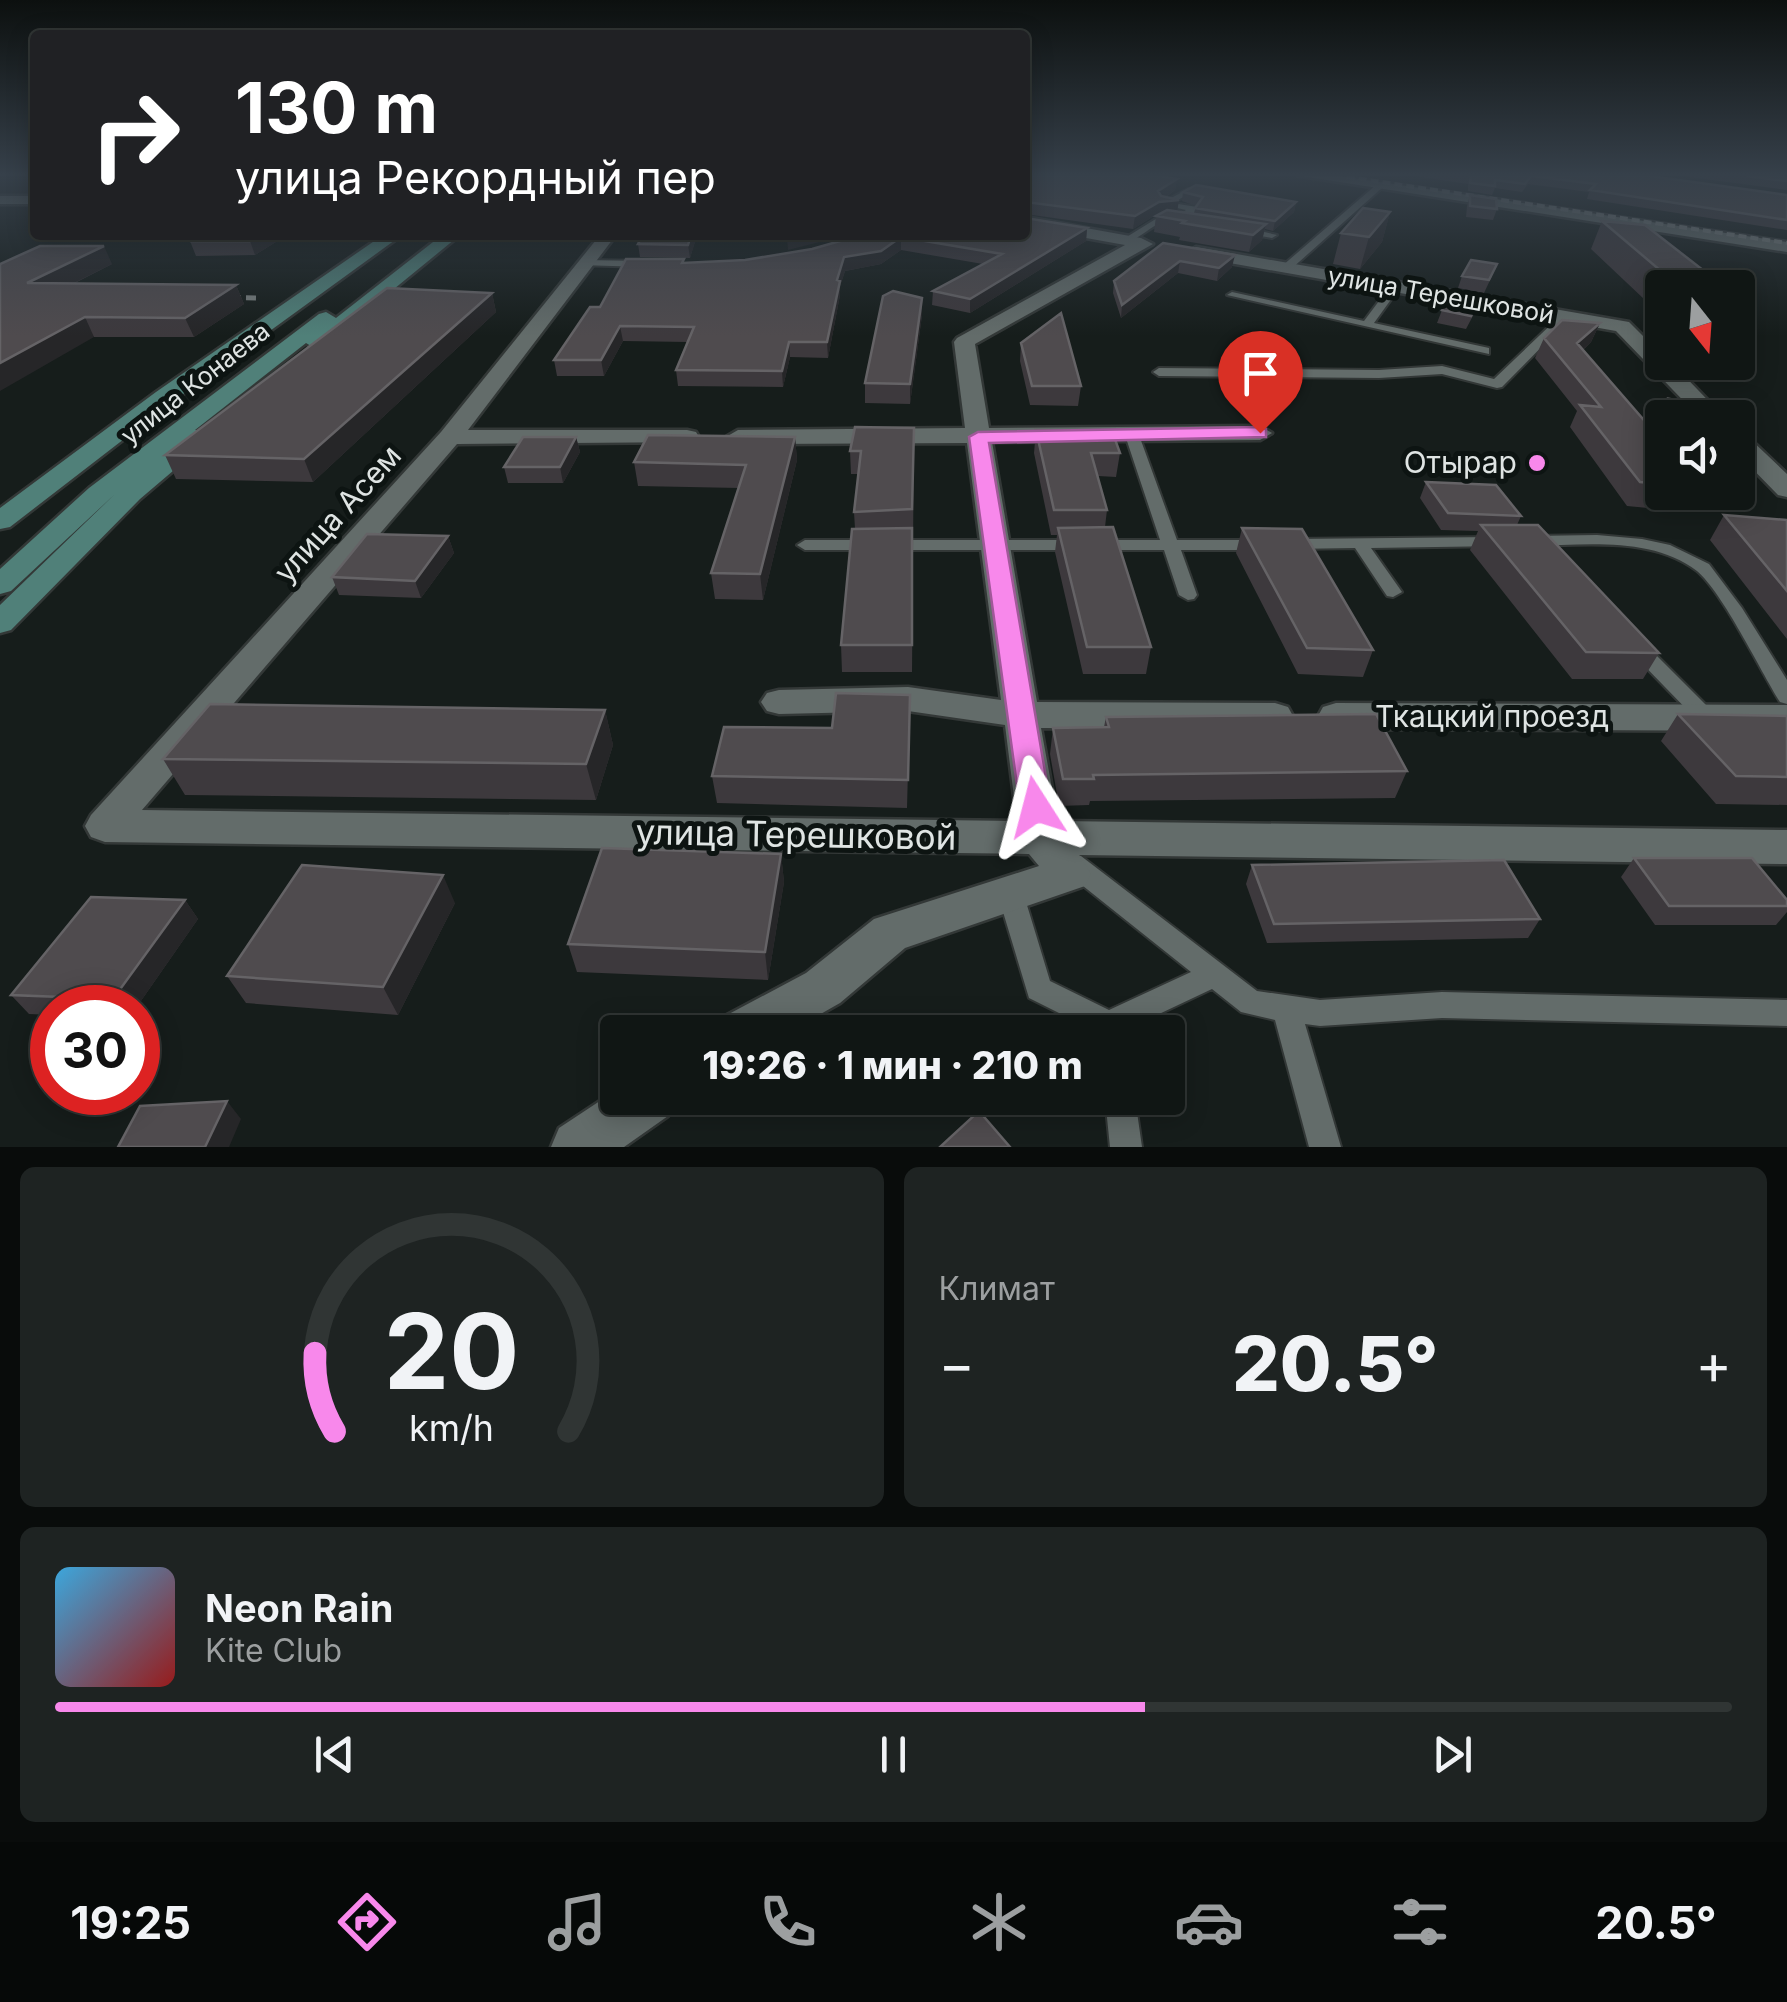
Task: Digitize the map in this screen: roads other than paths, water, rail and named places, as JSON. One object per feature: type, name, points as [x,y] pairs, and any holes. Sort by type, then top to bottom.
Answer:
[{"type":"main road","points":[[0,494],[355,249],[380,240]]},
{"type":"main road","name":"улица Конаева","points":[[0,522],[164,397],[387,240]]},
{"type":"main road","name":"улица Конаева","points":[[0,584],[113,482],[427,240]]},
{"type":"main road","points":[[0,623],[131,493],[446,240]]},
{"type":"street","name":"улица Терешковой","points":[[1061,229],[1622,326],[1696,400]]},
{"type":"street","points":[[1671,229],[1787,247]]},
{"type":"street","points":[[1724,229],[1787,237]]},
{"type":"street","name":"улица Асем","points":[[104,826],[450,436],[604,240]]},
{"type":"street","points":[[775,1015],[823,988],[890,933],[1070,874],[1040,838],[964,342],[1151,245]]},
{"type":"street","points":[[450,436],[1260,433]]},
{"type":"street","points":[[1755,458],[1787,490]]},
{"type":"street","name":"Ткацкий проезд","points":[[779,702],[908,699],[1021,715],[1787,718]]},
{"type":"street","name":"улица Терешковой","points":[[104,826],[1787,847]]},
{"type":"street","points":[[578,1147],[625,1115]]},
{"type":"lane","points":[[1151,245],[1158,229]]},
{"type":"lane","points":[[1234,229],[1272,235]]},
{"type":"lane","points":[[1286,268],[1325,229]]},
{"type":"lane","points":[[584,263],[660,264]]},
{"type":"lane","points":[[1368,324],[1395,287]]},
{"type":"lane","points":[[1232,295],[1484,352]]},
{"type":"lane","points":[[1158,372],[1378,374],[1442,370],[1497,384],[1565,317]]},
{"type":"lane","points":[[1132,434],[1188,595]]},
{"type":"lane","points":[[805,545],[1360,544],[1541,548],[1618,540],[1674,554],[1706,569],[1787,697]]},
{"type":"lane","points":[[1360,544],[1393,592]]},
{"type":"lane","points":[[1627,636],[1706,717]]},
{"type":"lane","points":[[1040,838],[1250,1003],[1320,1013],[1442,1004],[1787,1013]]},
{"type":"lane","points":[[1010,892],[1039,989],[1086,1015]]},
{"type":"lane","points":[[1135,1015],[1213,974]]},
{"type":"lane","points":[[1286,1008],[1325,1147]]},
{"type":"lane","points":[[1122,1115],[1126,1147]]},
{"type":"railway","points":[[1691,229],[1787,243]]},
{"type":"railway","points":[[216,297],[256,298]]},
{"type":"place","name":"Отырар","points":[[1537,463]]}]
